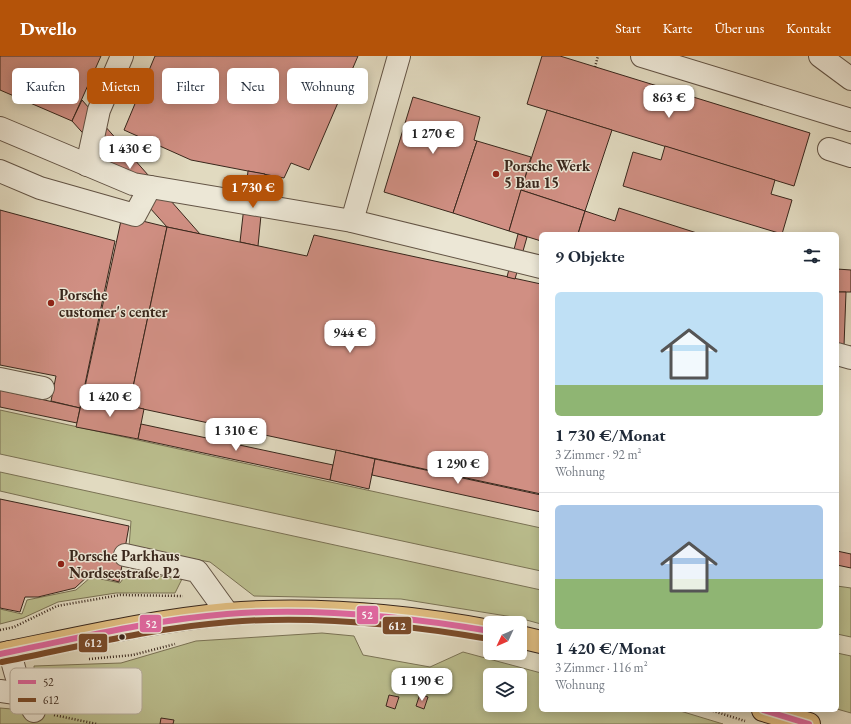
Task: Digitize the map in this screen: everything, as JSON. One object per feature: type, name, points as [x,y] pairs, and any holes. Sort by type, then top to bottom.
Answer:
[{"type":"main road","points":[[5,653],[131,628],[228,614],[282,612],[388,615],[430,620],[483,630]]},
{"type":"main road","points":[[527,639],[539,642]]},
{"type":"main road","points":[[755,716],[809,724]]},
{"type":"street","points":[[87,165],[99,110],[122,56]]},
{"type":"street","points":[[352,222],[399,56]]},
{"type":"street","points":[[642,56],[851,120]]},
{"type":"street","points":[[820,56],[851,79]]},
{"type":"street","points":[[0,128],[133,184],[352,222],[539,267]]},
{"type":"street","points":[[830,150],[851,156]]},
{"type":"street","points":[[0,171],[40,188],[135,215],[150,187]]},
{"type":"street","points":[[839,355],[851,358]]},
{"type":"street","points":[[0,379],[43,388]]},
{"type":"street","points":[[125,555],[197,571],[228,614]]},
{"type":"street","points":[[5,653],[12,668]]},
{"type":"street","points":[[0,691],[10,695]]},
{"type":"path","points":[[595,67],[598,56]]},
{"type":"path","points":[[0,630],[14,627],[57,606],[120,595],[215,594]]},
{"type":"path","points":[[86,660],[133,655],[177,643]]},
{"type":"path","points":[[725,712],[755,716]]},
{"type":"path","points":[[66,714],[97,724]]},
{"type":"green space","points":[[0,410],[539,528],[539,571],[0,454]]},
{"type":"green space","points":[[0,472],[539,590],[539,623],[527,620],[527,616],[507,616],[401,599],[254,596],[210,562],[129,547],[131,521],[0,491]]},
{"type":"green space","points":[[128,572],[182,579],[175,593],[116,593],[58,602],[23,618],[0,624],[0,609],[22,614],[27,600],[76,590],[91,577],[120,583]]},
{"type":"green space","points":[[839,586],[851,588],[851,637],[839,634]]},
{"type":"green space","points":[[322,633],[354,636],[363,655],[430,667],[463,652],[483,657],[483,660],[493,660],[522,668],[483,668],[483,712],[527,712],[527,669],[539,672],[539,712],[684,712],[723,724],[0,724],[0,708],[10,709],[10,714],[142,714],[142,668],[34,668],[34,666],[121,663],[196,641]]},
{"type":"green space","points":[[839,653],[851,656],[851,713],[839,710]]},
{"type":"building","points":[[0,56],[101,56],[96,68],[87,68],[87,87],[72,121],[33,104],[79,104],[79,68],[12,68],[12,95],[0,90]]},
{"type":"building","points":[[155,56],[358,56],[353,68],[287,68],[287,104],[337,104],[309,170],[291,163],[284,178],[191,160],[124,130],[135,104],[154,104],[154,68],[150,68]]},
{"type":"building","points":[[542,56],[560,56],[810,133],[794,186],[527,104]]},
{"type":"building","points":[[413,97],[480,117],[474,140],[477,141],[453,213],[384,192]]},
{"type":"building","points":[[82,100],[200,234],[167,227],[72,121]]},
{"type":"building","points":[[547,110],[612,130],[585,211],[521,190]]},
{"type":"building","name":"Porsche Werk 5 Bau 15","points":[[477,141],[531,157],[509,231],[453,213]]},
{"type":"building","points":[[665,146],[775,180],[771,194],[792,200],[783,232],[775,232],[623,186],[633,152],[661,160]]},
{"type":"building","points":[[248,171],[265,174],[258,246],[240,242]]},
{"type":"building","points":[[521,190],[585,211],[579,232],[539,232],[539,240],[509,231]]},
{"type":"building","points":[[619,208],[694,232],[579,232],[585,211],[615,221]]},
{"type":"building","name":"Porsche customer's center","points":[[0,210],[115,241],[80,408],[51,401],[56,376],[0,365]]},
{"type":"building","points":[[122,216],[167,227],[129,406],[83,396]]},
{"type":"building","points":[[167,227],[307,256],[314,235],[539,284],[539,494],[129,406]]},
{"type":"building","points":[[518,234],[527,237],[515,279],[507,277]]},
{"type":"building","points":[[839,269],[851,270],[851,292],[839,292]]},
{"type":"building","points":[[839,292],[846,292],[844,346],[851,346],[851,358],[839,357]]},
{"type":"building","points":[[0,390],[80,408],[77,423],[0,407]]},
{"type":"building","points":[[83,396],[144,409],[138,439],[76,427]]},
{"type":"building","points":[[141,424],[333,465],[330,480],[138,439]]},
{"type":"building","points":[[336,450],[375,459],[369,489],[330,480]]},
{"type":"building","points":[[375,459],[539,495],[539,512],[372,475]]},
{"type":"building","name":"Porsche Parkhaus Nordseestraße P2","points":[[0,499],[129,526],[119,582],[90,574],[75,588],[38,597],[25,597],[20,612],[0,608]]},
{"type":"building","points":[[839,551],[851,554],[851,568],[839,565]]},
{"type":"building","points":[[420,694],[428,697],[424,709],[416,706]]},
{"type":"building","points":[[389,695],[399,697],[395,709],[386,706]]},
{"type":"building","points":[[161,718],[174,720],[173,724],[160,724]]},
{"type":"transit line","name":"52","points":[[0,654],[142,625],[199,617],[260,612],[326,612],[359,614],[425,621],[483,630]]},
{"type":"transit line","name":"612","points":[[2,662],[143,633],[200,625],[262,620],[327,620],[359,622],[424,629],[483,638]]},
{"type":"transit line","name":"52","points":[[770,712],[809,724]]},
{"type":"place","name":"Porsche Werk 5 Bau 15","points":[[496,174]]},
{"type":"place","name":"Porsche customer's center","points":[[51,303]]},
{"type":"place","name":"Porsche Parkhaus Nordseestraße P2","points":[[61,564]]}]
